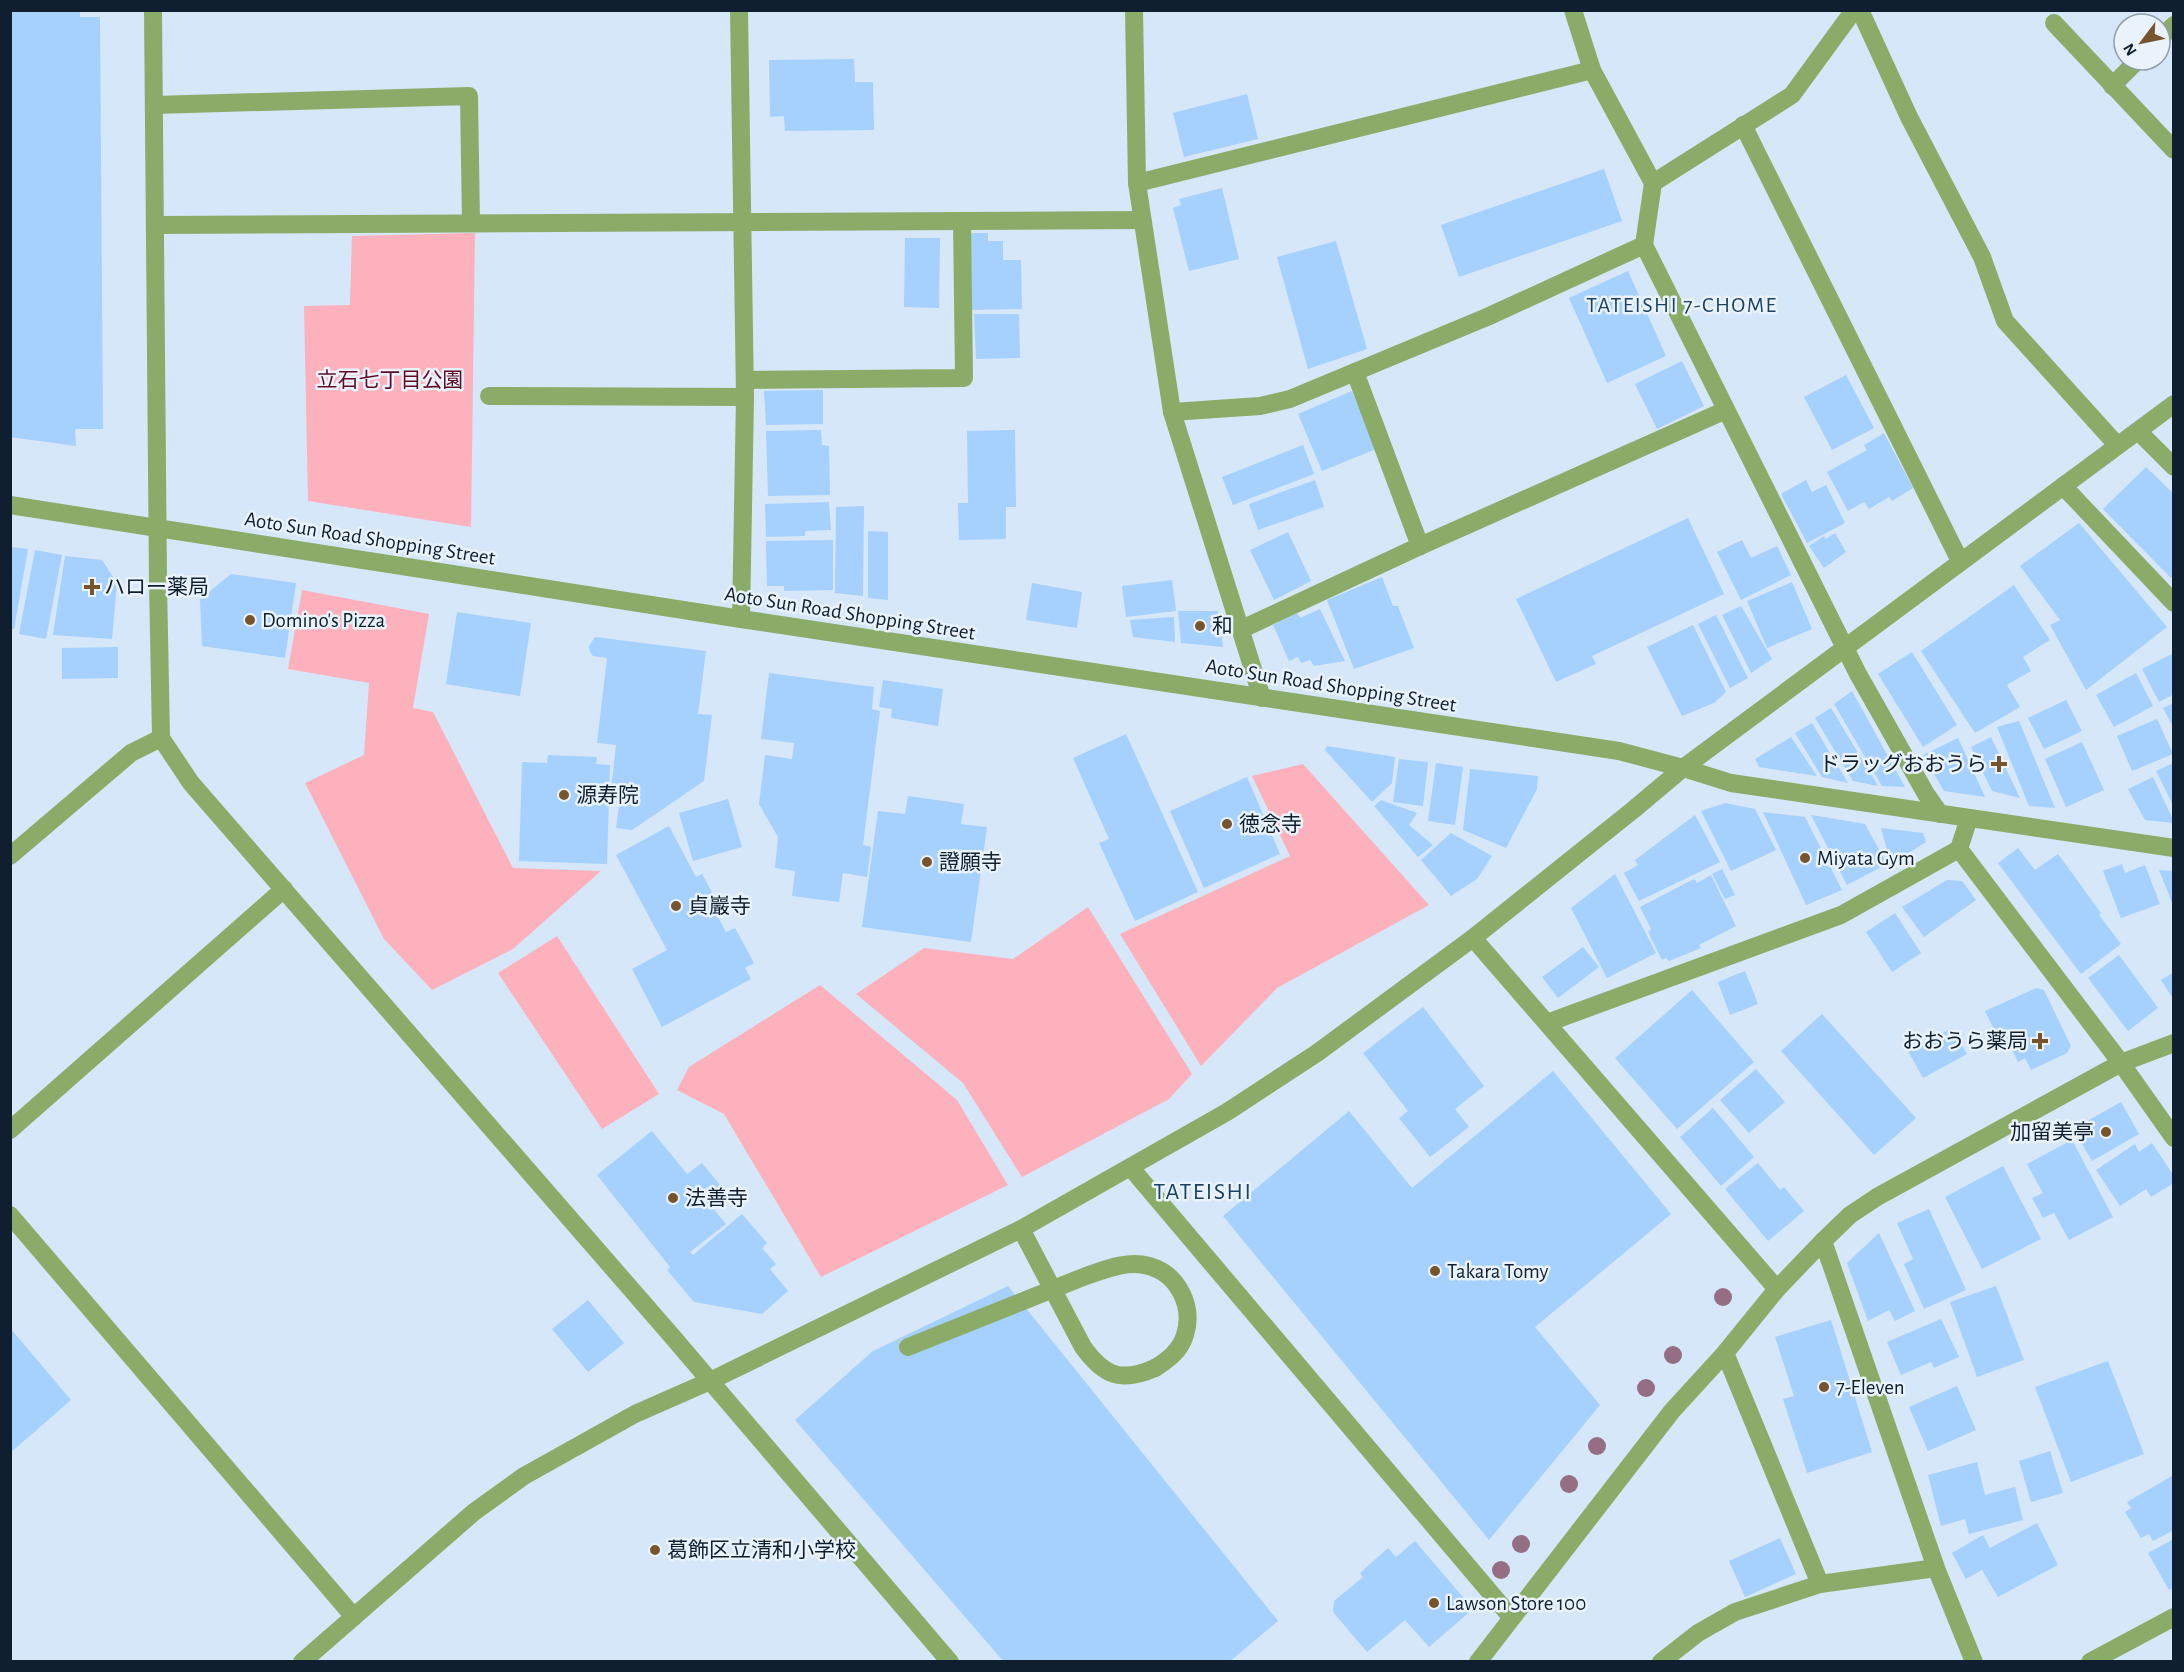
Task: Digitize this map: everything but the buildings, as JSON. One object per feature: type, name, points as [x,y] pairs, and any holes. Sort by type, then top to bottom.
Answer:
[{"type":"street","points":[[153,10],[161,738],[191,783],[710,1381],[950,1662]]},
{"type":"street","points":[[739,10],[745,389],[741,619]]},
{"type":"street","points":[[1134,10],[1137,183],[1172,412],[1262,698]]},
{"type":"street","points":[[1574,10],[1592,70],[1653,183],[1644,245],[1858,674],[1926,794],[1940,814]]},
{"type":"street","points":[[1653,183],[1792,95],[1854,10]]},
{"type":"street","points":[[1860,10],[1909,117],[1982,257],[2005,321],[2117,445]]},
{"type":"street","points":[[2054,22],[2174,150]]},
{"type":"street","points":[[1137,183],[1592,70]]},
{"type":"street","points":[[2112,86],[2126,72]]},
{"type":"street","points":[[154,105],[469,96],[471,223]]},
{"type":"street","points":[[1743,125],[1960,561]]},
{"type":"street","points":[[156,225],[1142,220]]},
{"type":"street","points":[[489,396],[745,389],[964,378],[962,221]]},
{"type":"street","points":[[1172,412],[1260,406],[1290,399],[1487,317],[1644,245]]},
{"type":"street","points":[[1354,372],[1420,546]]},
{"type":"street","points":[[302,1662],[474,1512],[524,1476],[635,1414],[710,1381],[1021,1229],[1227,1112],[1317,1053],[1473,938],[1683,768],[2174,404]]},
{"type":"street","points":[[1242,629],[1420,546],[1726,410]]},
{"type":"street","points":[[2138,430],[2174,467]]},
{"type":"street","points":[[2063,486],[2174,603]]},
{"type":"street","name":"Aoto Sun Road Shopping Street","points":[[10,505],[741,619],[1619,751],[1731,783],[2174,848]]},
{"type":"street","points":[[14,847],[131,753],[161,738]]},
{"type":"street","points":[[1547,1023],[1841,915],[1959,849],[1969,818]]},
{"type":"street","points":[[1959,849],[2121,1063],[2174,1138]]},
{"type":"street","points":[[10,1130],[284,889]]},
{"type":"street","points":[[1473,938],[1777,1289]]},
{"type":"street","points":[[1478,1662],[1672,1411],[1725,1353],[1777,1289],[1850,1215],[1877,1197],[2121,1063],[2174,1044]]},
{"type":"street","points":[[1131,1168],[1511,1617]]},
{"type":"street","points":[[10,1215],[354,1617]]},
{"type":"street","points":[[908,1347],[1110,1267],[1134,1264],[1149,1266],[1168,1275],[1179,1287],[1185,1302],[1187,1320],[1185,1335],[1178,1348],[1169,1359],[1141,1374],[1123,1376],[1107,1372],[1095,1364],[1083,1347],[1021,1229]]},
{"type":"street","points":[[1823,1241],[1936,1568],[1974,1662]]},
{"type":"street","points":[[1725,1353],[1820,1584]]},
{"type":"street","points":[[1660,1662],[1698,1632],[1735,1612],[1820,1584],[1936,1568]]},
{"type":"street","points":[[2090,1662],[2174,1617]]},
{"type":"green space","name":"立石七丁目公園","points":[[475,233],[471,527],[308,501],[304,306],[350,305],[352,236]]},
{"type":"green space","points":[[302,590],[429,614],[413,708],[433,712],[513,868],[601,871],[513,949],[432,990],[384,939],[305,783],[364,755],[369,683],[288,669]]},
{"type":"green space","points":[[1303,764],[1429,905],[1277,988],[1201,1066],[1120,934],[1290,856],[1252,776]]},
{"type":"green space","points":[[1088,907],[1192,1074],[1169,1099],[1022,1177],[963,1083],[856,994],[924,948],[1013,959]]},
{"type":"green space","points":[[557,936],[659,1094],[602,1129],[498,973]]},
{"type":"green space","points":[[820,985],[957,1100],[1008,1185],[821,1277],[724,1114],[677,1090],[689,1067]]},
{"type":"place","name":"ハロー薬局","points":[[92,587]]},
{"type":"place","name":"Domino's Pizza","points":[[250,620]]},
{"type":"place","name":"和","points":[[1200,626]]},
{"type":"place","name":"ドラッグおおうら","points":[[1999,764]]},
{"type":"place","name":"源寿院","points":[[564,795]]},
{"type":"place","name":"徳念寺","points":[[1227,824]]},
{"type":"place","name":"Miyata Gym","points":[[1805,858]]},
{"type":"place","name":"證願寺","points":[[927,862]]},
{"type":"place","name":"貞巖寺","points":[[676,906]]},
{"type":"place","name":"おおうら薬局","points":[[2040,1041]]},
{"type":"place","name":"加留美亭","points":[[2106,1132]]},
{"type":"place","name":"法善寺","points":[[673,1198]]},
{"type":"place","name":"Takara Tomy","points":[[1435,1271]]},
{"type":"place","name":"7-Eleven","points":[[1824,1387]]},
{"type":"place","name":"葛飾区立清和小学校","points":[[655,1550]]},
{"type":"place","name":"Lawson Store 100","points":[[1434,1603]]},
{"type":"district","name":"TATEISHI 7-CHOME","points":[[1682,304]]},
{"type":"district","name":"TATEISHI","points":[[1203,1191]]}]
